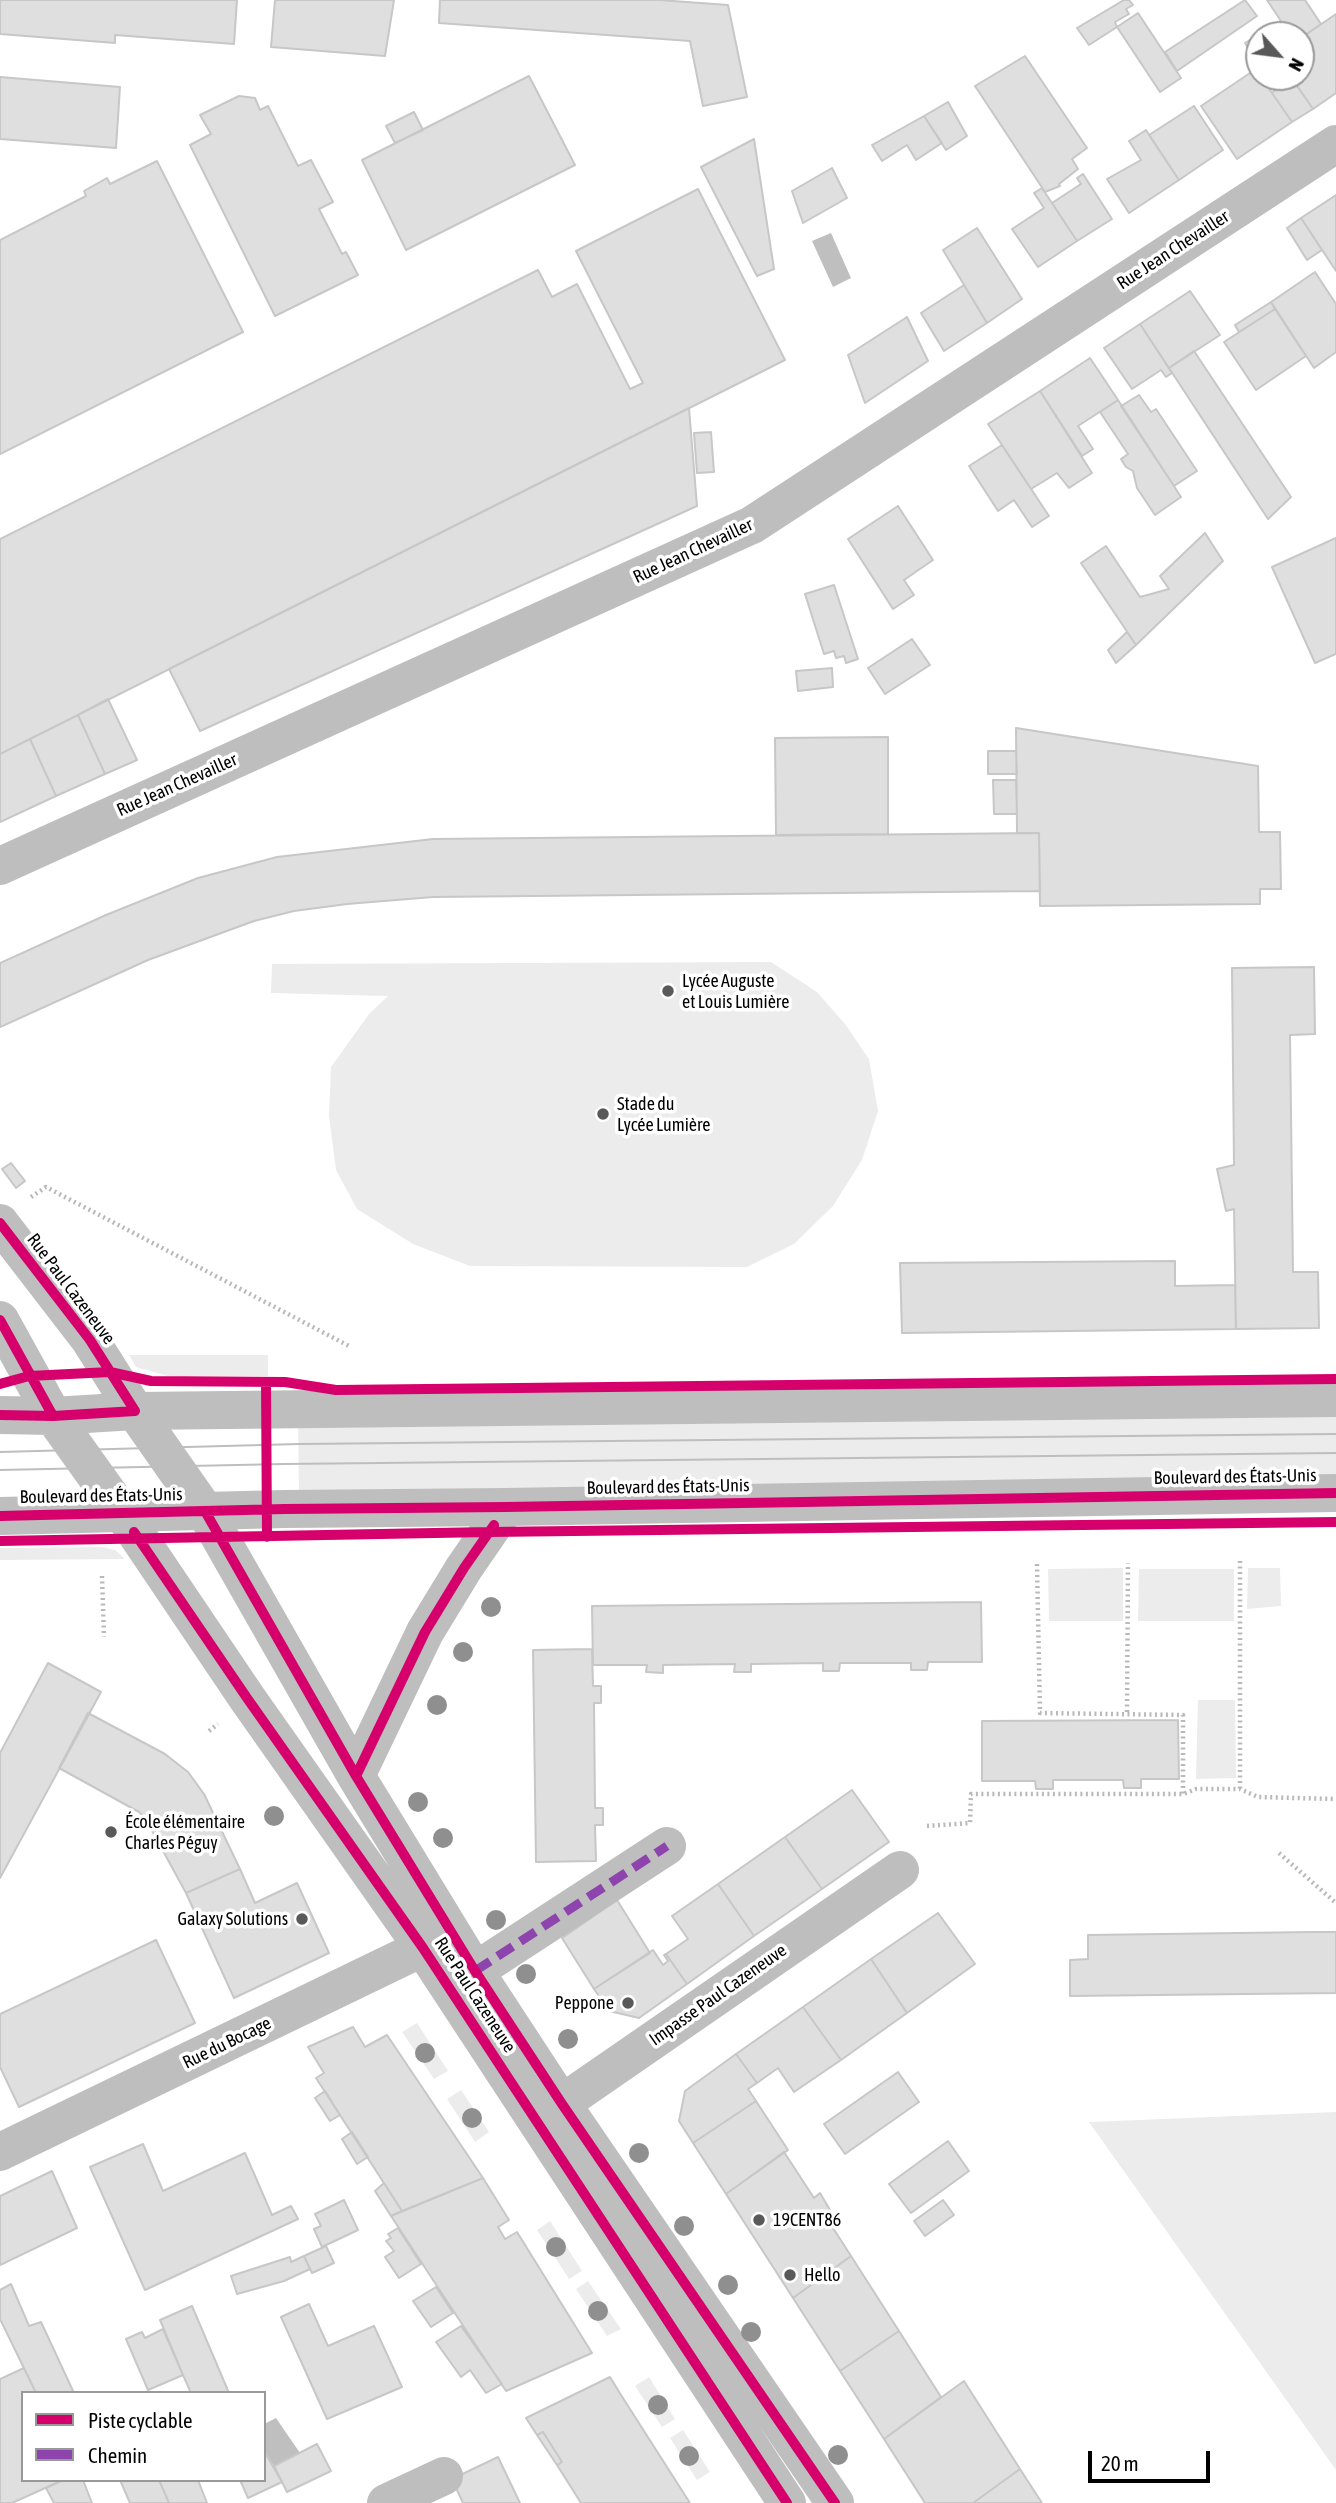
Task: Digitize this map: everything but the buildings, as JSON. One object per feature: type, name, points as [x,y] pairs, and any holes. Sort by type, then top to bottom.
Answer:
[{"type":"street","name":"Rue Jean Chevailler","points":[[0,866],[752,526],[1336,144]]},
{"type":"street","name":"Rue Paul Cazeneuve","points":[[0,1223],[90,1339],[135,1411],[205,1511],[356,1776],[438,1940],[475,1971],[549,2112],[835,2503]]},
{"type":"street","name":"Rue Paul Cazeneuve","points":[[0,1320],[53,1416],[123,1514],[247,1698],[438,1940],[549,2112],[787,2503]]},
{"type":"street","points":[[0,1415],[53,1416],[135,1411],[1336,1398]]},
{"type":"street","name":"Boulevard des États-Unis","points":[[0,1516],[1336,1493]]},
{"type":"street","points":[[356,1776],[425,1632],[506,1507]]},
{"type":"street","points":[[475,1971],[667,1846]]},
{"type":"street","name":"Impasse Paul Cazeneuve","points":[[549,2112],[900,1870]]},
{"type":"street","name":"Rue du Bocage","points":[[0,2152],[438,1940]]},
{"type":"street","points":[[386,2503],[444,2476]]},
{"type":"path","points":[[47,1187],[349,1346]]},
{"type":"path","points":[[1240,1561],[1240,1789]]},
{"type":"path","points":[[1127,1713],[1128,1563]]},
{"type":"path","points":[[1037,1564],[1040,1713],[1183,1715],[1183,1794]]},
{"type":"path","points":[[102,1576],[104,1637]]},
{"type":"path","points":[[927,1826],[970,1823],[971,1794],[1183,1794],[1196,1789],[1240,1789],[1258,1797],[1336,1799]]},
{"type":"path","points":[[1279,1853],[1336,1903]]},
{"type":"shaded area","points":[[831,233],[851,278],[833,287],[812,241]]},
{"type":"shaded area","name":"Stade du Lycée Lumière","points":[[771,962],[817,992],[845,1024],[869,1059],[878,1111],[862,1160],[833,1206],[794,1244],[747,1267],[470,1266],[413,1244],[357,1209],[336,1170],[329,1116],[331,1067],[369,1014],[388,996],[271,993],[272,964]]},
{"type":"shaded area","points":[[129,1355],[268,1355],[268,1376],[168,1376],[136,1367]]},
{"type":"shaded area","points":[[1336,1410],[1336,1479],[299,1491],[298,1421]]},
{"type":"shaded area","points":[[102,1547],[115,1550],[125,1559],[0,1560],[0,1548]]},
{"type":"shaded area","points":[[1123,1568],[1123,1621],[1049,1621],[1048,1569]]},
{"type":"shaded area","points":[[1248,1568],[1280,1568],[1281,1606],[1247,1609]]},
{"type":"shaded area","points":[[1139,1569],[1234,1569],[1234,1621],[1138,1621]]},
{"type":"shaded area","points":[[1198,1700],[1235,1700],[1236,1778],[1196,1779]]},
{"type":"shaded area","points":[[417,2023],[448,2071],[434,2079],[402,2032]]},
{"type":"shaded area","points":[[461,2090],[489,2132],[475,2142],[447,2099]]},
{"type":"shaded area","points":[[1336,2112],[1336,2470],[1089,2122]]},
{"type":"shaded area","points":[[550,2221],[582,2271],[569,2279],[537,2230]]},
{"type":"shaded area","points":[[588,2281],[621,2329],[607,2336],[576,2289]]},
{"type":"shaded area","points":[[649,2377],[675,2419],[662,2427],[635,2386]]},
{"type":"shaded area","points":[[276,2418],[300,2453],[274,2466],[266,2454],[266,2423]]},
{"type":"shaded area","points":[[683,2430],[710,2472],[697,2480],[670,2438]]},
{"type":"tram line","points":[[0,1452],[299,1444],[1336,1434]]},
{"type":"tram line","points":[[0,1470],[284,1464],[1336,1453]]},
{"type":"marked path","points":[[475,1971],[667,1846]]},
{"type":"cycle path","points":[[0,1223],[90,1340],[135,1411],[53,1416],[0,1415]]},
{"type":"cycle path","points":[[0,1320],[53,1416]]},
{"type":"cycle path","points":[[0,1384],[29,1376],[110,1372],[151,1381],[285,1382],[336,1390],[1336,1379]]},
{"type":"cycle path","points":[[266,1382],[267,1537]]},
{"type":"cycle path","points":[[0,1516],[1336,1493]]},
{"type":"cycle path","points":[[205,1511],[356,1776],[475,1971],[562,2104],[835,2503]]},
{"type":"cycle path","points":[[0,1541],[1336,1522]]},
{"type":"cycle path","points":[[356,1776],[425,1632],[494,1525]]},
{"type":"cycle path","points":[[134,1532],[423,1948],[787,2503]]},
{"type":"place","name":"Lycée Auguste et Louis Lumière","points":[[668,991]]},
{"type":"place","name":"Stade du Lycée Lumière","points":[[603,1114]]},
{"type":"place","name":"École élémentaire Charles Péguy","points":[[111,1832]]},
{"type":"place","name":"Galaxy Solutions","points":[[302,1919]]},
{"type":"place","name":"Peppone","points":[[628,2003]]},
{"type":"place","name":"19CENT86","points":[[759,2220]]},
{"type":"place","name":"Hello","points":[[790,2275]]}]
